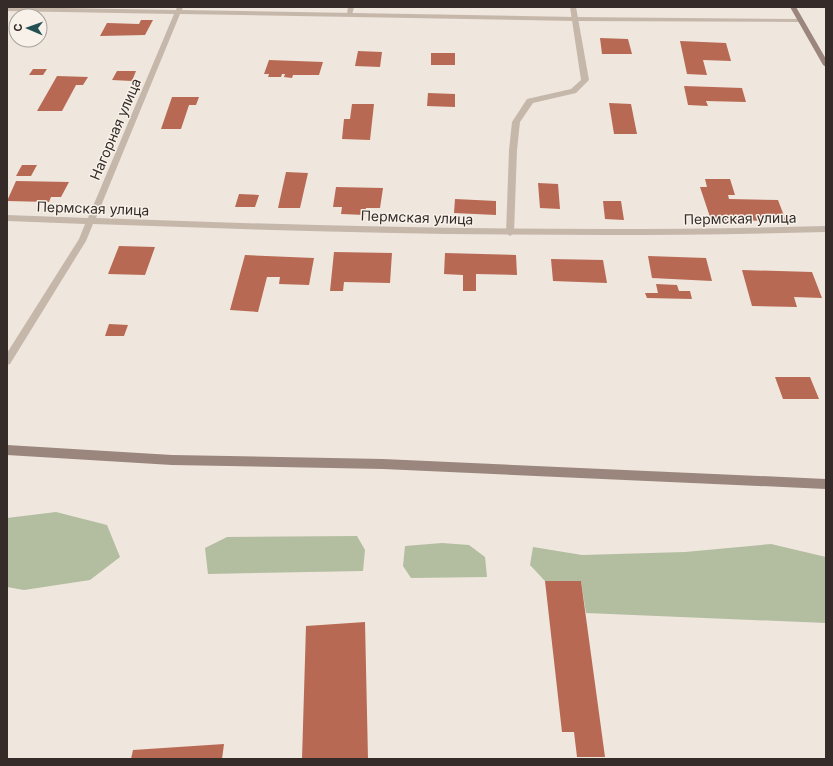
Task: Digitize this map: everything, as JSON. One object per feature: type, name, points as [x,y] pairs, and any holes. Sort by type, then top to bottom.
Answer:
[{"type":"street","points":[[350,14],[351,7]]},
{"type":"street","points":[[510,233],[513,150],[516,122],[530,101],[573,91],[585,80],[573,7]]},
{"type":"street","points":[[793,7],[826,64]]},
{"type":"street","points":[[48,8],[179,9],[575,19],[800,20]]},
{"type":"street","name":"Нагорная улица","points":[[7,361],[83,239],[179,9]]},
{"type":"street","name":"Пермская улица","points":[[7,218],[510,233],[738,232],[826,228]]},
{"type":"street","points":[[7,450],[172,460],[383,464],[826,484]]},
{"type":"green space","points":[[56,512],[107,525],[120,557],[90,580],[24,590],[7,587],[7,518]]},
{"type":"green space","points":[[357,536],[365,550],[363,571],[208,574],[205,548],[227,537]]},
{"type":"green space","points":[[442,543],[469,545],[485,557],[487,577],[411,578],[403,566],[405,546]]},
{"type":"green space","points":[[771,544],[826,557],[826,623],[586,613],[581,581],[545,581],[530,565],[533,547],[582,555],[685,552]]},
{"type":"building","points":[[141,20],[153,20],[145,35],[100,36],[107,23],[139,24]]},
{"type":"building","points":[[600,38],[628,39],[632,54],[602,54]]},
{"type":"building","points":[[680,41],[726,43],[731,61],[703,60],[707,75],[687,74]]},
{"type":"building","points":[[358,51],[382,52],[380,67],[355,66]]},
{"type":"building","points":[[431,53],[455,53],[455,65],[431,65]]},
{"type":"building","points":[[269,60],[323,62],[319,75],[293,75],[292,78],[284,77],[285,74],[282,74],[281,77],[268,77],[269,74],[264,74]]},
{"type":"building","points":[[33,69],[47,69],[43,75],[29,75]]},
{"type":"building","points":[[117,71],[136,71],[132,81],[112,80]]},
{"type":"building","points":[[57,76],[88,77],[83,85],[76,85],[62,111],[37,111]]},
{"type":"building","points":[[684,86],[742,88],[746,102],[706,101],[708,106],[688,105]]},
{"type":"building","points":[[428,93],[455,94],[455,107],[427,106]]},
{"type":"building","points":[[172,97],[199,97],[196,105],[189,105],[181,129],[161,129]]},
{"type":"building","points":[[609,103],[631,104],[637,134],[614,134]]},
{"type":"building","points":[[352,104],[374,104],[370,140],[342,139],[344,119],[350,119]]},
{"type":"building","points":[[22,165],[37,165],[31,176],[16,176]]},
{"type":"building","points":[[286,172],[308,173],[300,208],[278,208]]},
{"type":"building","points":[[705,179],[730,179],[735,195],[728,195],[729,199],[778,200],[786,221],[711,220],[700,187],[707,187]]},
{"type":"building","points":[[16,181],[69,182],[61,197],[51,197],[49,202],[7,201]]},
{"type":"building","points":[[538,183],[558,184],[560,209],[540,208]]},
{"type":"building","points":[[336,187],[383,188],[380,208],[366,208],[365,215],[341,214],[342,207],[333,207]]},
{"type":"building","points":[[239,194],[259,195],[255,207],[235,207]]},
{"type":"building","points":[[455,199],[496,201],[496,215],[454,213]]},
{"type":"building","points":[[603,201],[621,201],[624,220],[605,219]]},
{"type":"building","points":[[119,246],[155,247],[145,275],[108,274]]},
{"type":"building","points":[[334,252],[392,253],[390,283],[344,282],[343,291],[330,291]]},
{"type":"building","points":[[445,253],[516,255],[517,275],[476,274],[476,291],[463,291],[463,275],[444,274]]},
{"type":"building","points":[[245,255],[314,258],[309,285],[279,284],[280,277],[267,277],[258,312],[230,310]]},
{"type":"building","points":[[648,256],[706,258],[712,281],[652,278]]},
{"type":"building","points":[[551,259],[603,260],[607,283],[553,281]]},
{"type":"building","points":[[742,270],[812,272],[822,298],[794,297],[797,307],[752,306]]},
{"type":"building","points":[[656,284],[677,285],[679,291],[690,291],[692,299],[647,298],[645,293],[658,293]]},
{"type":"building","points":[[109,324],[128,325],[124,336],[105,336]]},
{"type":"building","points":[[775,377],[810,377],[819,399],[783,399]]},
{"type":"building","points":[[545,581],[581,581],[605,757],[577,757],[574,732],[562,732]]},
{"type":"building","points":[[365,622],[368,759],[302,759],[306,626]]},
{"type":"building","points":[[224,744],[222,759],[131,759],[133,750]]}]
